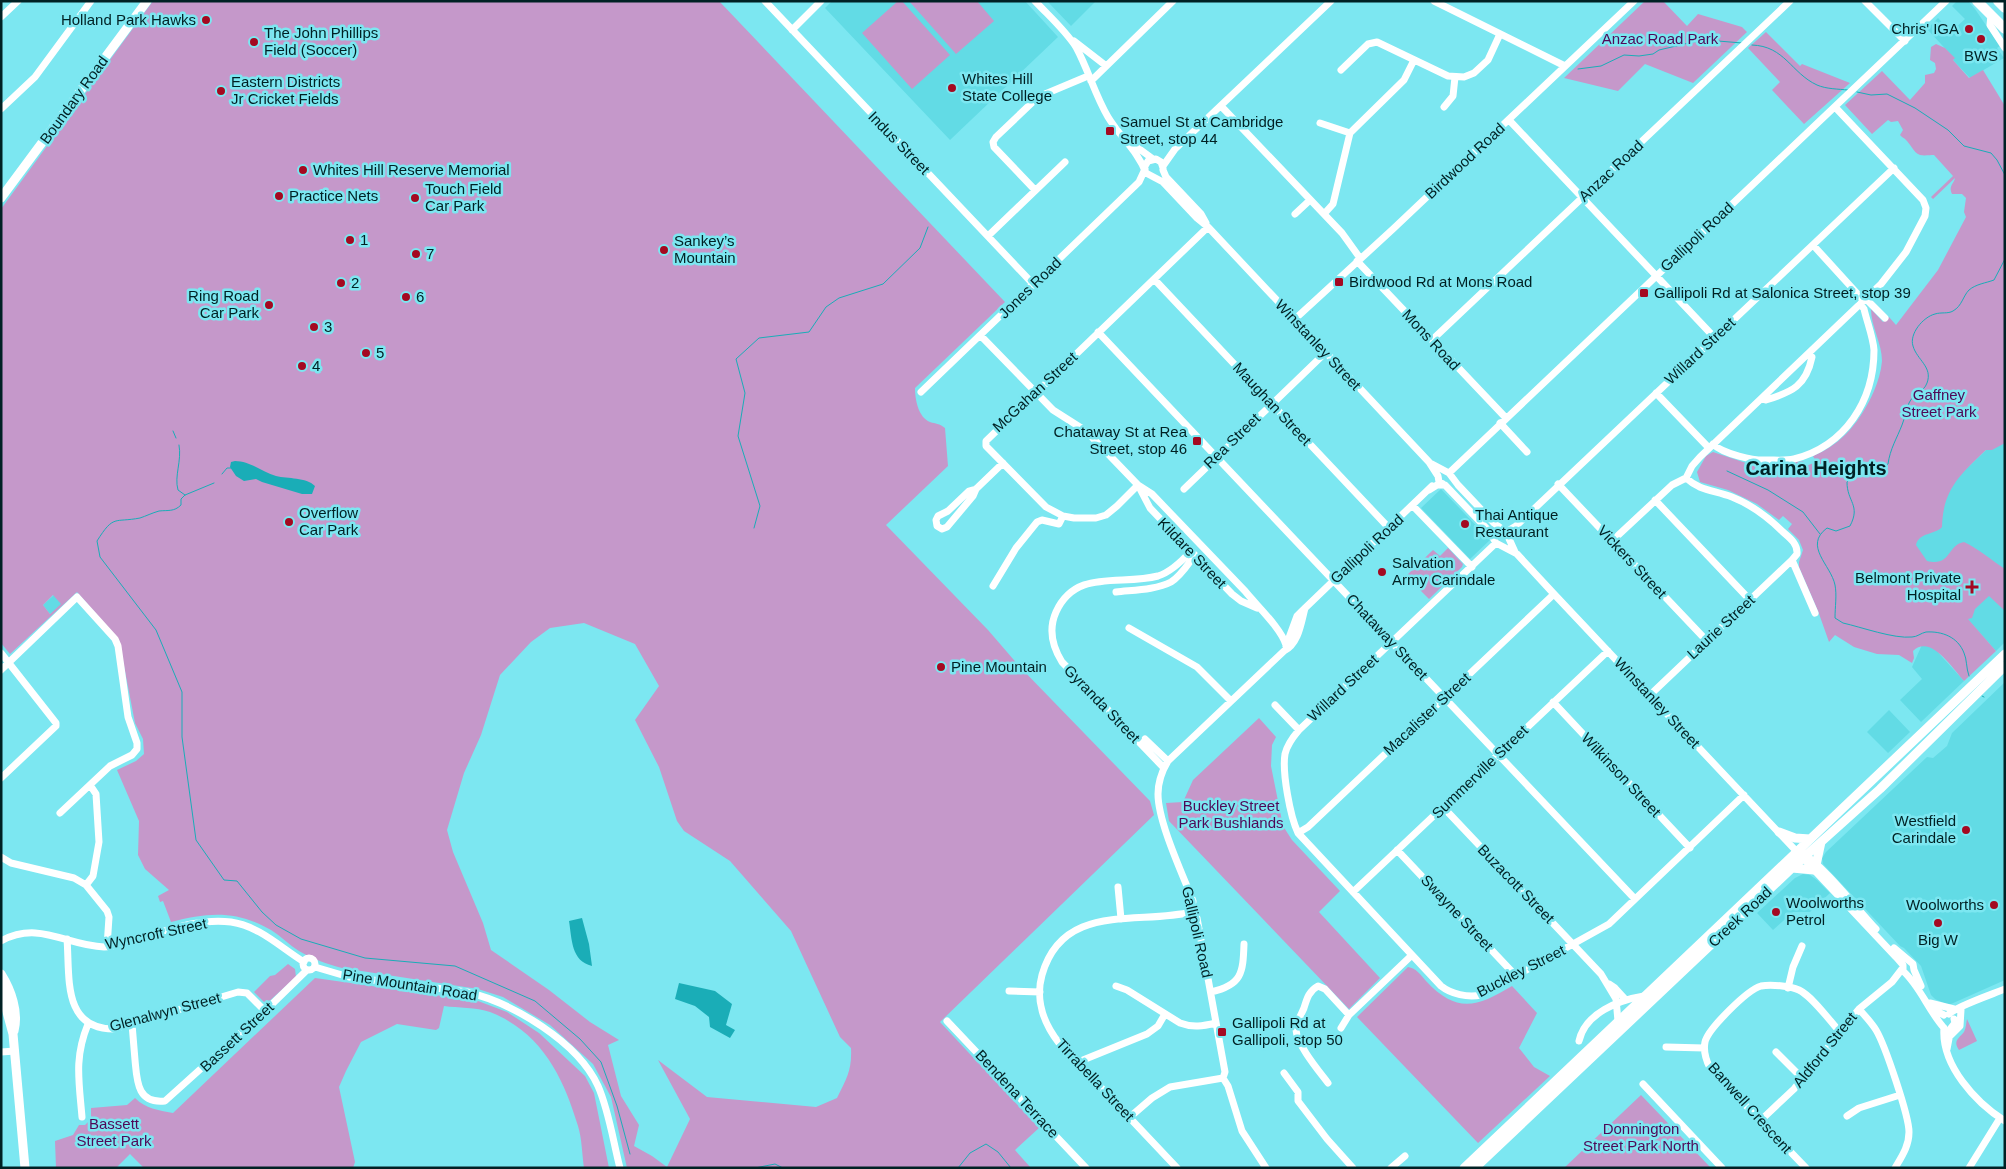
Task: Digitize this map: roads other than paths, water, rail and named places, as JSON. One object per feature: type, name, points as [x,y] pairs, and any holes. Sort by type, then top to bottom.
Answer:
[{"type":"highway","points":[[1977,1],[2005,29]]},
{"type":"main road","name":"Boundary Road","points":[[1,198],[147,1]]},
{"type":"main road","name":"Creek Road","points":[[1464,1168],[1644,996],[1802,855],[1821,842],[1893,776],[1971,692],[1979,678],[2005,654]]},
{"type":"main road","name":"Creek Road","points":[[1475,1168],[1792,868],[1802,855],[1810,839],[1971,692],[1983,687],[2005,666]]},
{"type":"main road","points":[[1779,832],[1795,838],[1810,839]]},
{"type":"main road","points":[[1792,868],[1815,868],[1821,842]]},
{"type":"main road","points":[[1,974],[8,986],[14,1005],[16,1026],[13,1034]]},
{"type":"main road","points":[[1,990],[13,1034],[24,1168]]},
{"type":"street","points":[[1,17],[18,1]]},
{"type":"street","points":[[1,108],[36,77],[91,1]]},
{"type":"street","name":"Indus Street","points":[[764,1],[1034,285]]},
{"type":"street","points":[[792,30],[821,1]]},
{"type":"street","points":[[1035,1],[1070,38],[1105,66]]},
{"type":"street","points":[[1035,190],[994,147],[993,142],[996,137],[1038,97],[1089,78],[1105,66],[1174,1]]},
{"type":"street","points":[[1070,38],[1106,115],[1126,139],[1149,176],[1154,177],[1160,175],[1175,149],[1331,1]]},
{"type":"street","points":[[1434,1],[1565,66]]},
{"type":"street","name":"Birdwood Road","points":[[1295,320],[1634,1]]},
{"type":"street","name":"Anzac Road","points":[[1432,340],[1790,1]]},
{"type":"street","points":[[1865,1],[1905,41]]},
{"type":"street","name":"Gallipoli Road","points":[[1448,473],[1946,1]]},
{"type":"street","points":[[1991,15],[1990,26],[2004,48]]},
{"type":"street","points":[[1341,70],[1368,44],[1377,42],[1448,76],[1469,75],[1482,68],[1488,60],[1500,34]]},
{"type":"street","points":[[1324,214],[1333,204],[1350,132],[1404,80],[1414,60]]},
{"type":"street","points":[[1444,107],[1453,96],[1455,77]]},
{"type":"street","name":"Mons Road","points":[[1221,106],[1342,234],[1358,260],[1503,421]]},
{"type":"street","points":[[1612,540],[1672,485],[1686,478],[1692,466],[1711,446],[1881,284],[1906,252],[1925,216],[1924,200],[1835,107]]},
{"type":"street","points":[[1509,120],[1714,337]]},
{"type":"street","points":[[1320,123],[1350,132]]},
{"type":"street","points":[[1126,139],[1160,162],[1163,168]]},
{"type":"street","points":[[1145,168],[1148,161],[1175,149]]},
{"type":"street","points":[[988,236],[1065,162]]},
{"type":"street","name":"Jones Road","points":[[922,392],[1139,182],[1145,168]]},
{"type":"street","name":"Winstanley Street","points":[[1163,168],[1166,177],[1201,214],[1208,228]]},
{"type":"street","name":"Willard Street","points":[[1505,533],[1516,526],[1558,484],[1894,168]]},
{"type":"street","name":"Jones Road","points":[[1139,182],[1154,177]]},
{"type":"street","name":"Winstanley Street","points":[[1154,177],[1163,182],[1208,228],[1429,462],[1439,482],[1444,484],[1490,531],[1497,542],[1516,554],[1815,868],[1907,969],[1934,1010],[1952,1019]]},
{"type":"street","points":[[1295,214],[1310,200]]},
{"type":"street","name":"McGahan Street","points":[[1138,484],[1106,515],[1096,518],[1062,516],[1046,507],[986,446],[986,441],[1208,228]]},
{"type":"street","points":[[1813,244],[1864,301],[1885,318]]},
{"type":"street","name":"Maughan Street","points":[[1154,279],[1389,528]]},
{"type":"street","points":[[1656,393],[1711,446],[1754,460],[1789,460],[1824,446],[1851,423],[1871,384],[1874,351],[1864,309],[1864,301]]},
{"type":"street","name":"Chataway Street","points":[[1098,332],[1635,899]]},
{"type":"street","name":"Kildare Street","points":[[981,336],[1053,410],[1086,431],[1138,484],[1158,501],[1245,591],[1280,631],[1285,648]]},
{"type":"street","name":"Rea Street","points":[[1184,489],[1216,456],[1325,353]]},
{"type":"street","points":[[1763,398],[1766,400],[1786,394],[1800,384],[1811,363],[1812,357],[1809,354]]},
{"type":"street","points":[[1503,421],[1527,452]]},
{"type":"street","name":"Winstanley Street","points":[[1429,462],[1448,473],[1505,533],[1516,554]]},
{"type":"street","points":[[976,489],[969,491],[948,511],[938,516],[936,520],[937,526],[942,529],[947,527],[973,496],[976,489],[1003,463]]},
{"type":"street","points":[[1438,477],[1440,472],[1448,473],[1449,483],[1444,484]]},
{"type":"street","name":"Gallipoli Road","points":[[1266,1168],[1242,1131],[1228,1086],[1223,1078],[1225,1072],[1197,918],[1192,912],[1193,901],[1162,818],[1158,793],[1160,780],[1166,764],[1285,648],[1297,616],[1413,506],[1429,490],[1438,477]]},
{"type":"street","points":[[1686,478],[1697,487],[1730,496],[1752,506],[1773,522],[1795,544],[1796,554],[1792,560],[1815,613]]},
{"type":"street","name":"Kildare Street","points":[[1138,484],[1150,508],[1232,594],[1241,601],[1259,609]]},
{"type":"street","name":"Gallipoli Road","points":[[1429,490],[1444,484]]},
{"type":"street","name":"Vickers Street","points":[[1558,484],[1706,640]]},
{"type":"street","points":[[1655,500],[1750,600]]},
{"type":"street","points":[[1413,506],[1472,567]]},
{"type":"street","points":[[993,586],[1016,548],[1037,522],[1042,520],[1059,524],[1062,516]]},
{"type":"street","points":[[1496,532],[1505,533],[1505,543],[1497,542],[1496,532]]},
{"type":"street","name":"Willard Street","points":[[1299,730],[1497,542]]},
{"type":"street","points":[[1116,592],[1160,586],[1171,581],[1180,573],[1193,553]]},
{"type":"street","name":"Gyranda Street","points":[[1166,764],[1062,662],[1055,650],[1051,630],[1059,606],[1075,589],[1095,582],[1158,576],[1193,553]]},
{"type":"street","name":"Laurie Street","points":[[1650,695],[1792,560]]},
{"type":"street","name":"Macalister Street","points":[[1298,833],[1308,827],[1554,594]]},
{"type":"street","points":[[1,670],[77,598],[115,639],[118,646],[128,717],[137,743],[137,749],[132,755],[110,766],[60,813]]},
{"type":"street","name":"Gallipoli Road","points":[[1285,648],[1292,647],[1296,639],[1305,608]]},
{"type":"street","points":[[1129,628],[1198,667],[1231,702]]},
{"type":"street","points":[[1280,631],[1292,630]]},
{"type":"street","name":"Summerville Street","points":[[1353,892],[1608,651]]},
{"type":"street","points":[[1,653],[56,723],[56,726],[1,778]]},
{"type":"street","name":"Wilkinson Street","points":[[1553,702],[1690,848]]},
{"type":"street","points":[[1276,705],[1299,730]]},
{"type":"street","name":"Buckley Street","points":[[1299,730],[1292,738],[1285,754],[1288,802],[1292,820],[1298,833],[1449,992],[1475,996],[1516,976],[1609,924],[1744,795]]},
{"type":"street","points":[[1145,739],[1166,764]]},
{"type":"street","points":[[86,885],[93,876],[99,842],[96,794],[90,786]]},
{"type":"street","name":"Buzacott Street","points":[[1443,808],[1573,944],[1608,984],[1618,1003],[1618,1021]]},
{"type":"street","name":"Swayne Street","points":[[1397,850],[1516,976]]},
{"type":"street","points":[[1,857],[12,863],[74,878],[86,885],[107,911],[109,917],[107,947]]},
{"type":"street","points":[[1118,887],[1121,919]]},
{"type":"street","name":"Tirrabella Street","points":[[1177,1168],[1059,1043],[1048,1028],[1041,1007],[1040,992],[1042,975],[1050,956],[1068,936],[1093,922],[1192,912]]},
{"type":"street","name":"Wyncroft Street","points":[[1,941],[17,934],[31,932],[107,947],[201,922],[218,921],[232,922],[259,931],[304,962]]},
{"type":"street","name":"Glenalwyn Street","points":[[67,939],[75,1009],[82,1020],[88,1024],[103,1029],[114,1029],[238,992],[247,993],[265,1011]]},
{"type":"street","points":[[1211,992],[1227,989],[1236,981],[1243,965],[1244,944]]},
{"type":"street","points":[[1788,988],[1793,967],[1802,946]]},
{"type":"street","points":[[1341,1028],[1349,1015],[1412,955]]},
{"type":"street","points":[[307,959],[312,959],[315,962],[315,967],[312,970],[307,970],[304,962],[307,959]]},
{"type":"street","name":"Pine Mountain Road","points":[[315,967],[349,977],[468,992],[485,996],[521,1012],[537,1023],[580,1061],[595,1081],[604,1102],[620,1168]]},
{"type":"street","name":"Winstanley Street","points":[[1907,969],[1932,1012],[1952,1019]]},
{"type":"street","name":"Aldford Street","points":[[1760,1121],[1794,1089],[1859,1009],[1907,969]]},
{"type":"street","name":"Bassett Street","points":[[132,1024],[139,1089],[150,1100],[166,1101],[307,970]]},
{"type":"street","name":"Buzacott Street","points":[[1608,984],[1615,988],[1626,1000]]},
{"type":"street","name":"Banwell Crescent","points":[[1806,1168],[1710,1068],[1706,1060],[1704,1048],[1710,1030],[1754,990],[1769,985],[1799,990],[1808,997],[1840,1032]]},
{"type":"street","points":[[1116,986],[1127,990],[1189,1027],[1196,1028],[1216,1023]]},
{"type":"street","points":[[1328,1083],[1311,1061],[1298,1038],[1296,1030],[1298,1023],[1311,990],[1318,986],[1325,989],[1349,1015]]},
{"type":"street","points":[[1952,1019],[2005,989]]},
{"type":"street","points":[[1009,991],[1040,992]]},
{"type":"street","points":[[1579,1041],[1581,1032],[1587,1022],[1618,1003],[1644,996]]},
{"type":"street","points":[[1930,1003],[1952,1019]]},
{"type":"street","points":[[1859,1009],[1876,1031],[1900,1095],[1909,1132],[1905,1150],[1895,1168]]},
{"type":"street","points":[[1078,1064],[1083,1060],[1147,1034],[1158,1026],[1165,1014]]},
{"type":"street","points":[[1952,1019],[1947,1049],[1955,1068],[1980,1102],[2002,1120],[1969,1168]]},
{"type":"street","name":"Bendena Terrace","points":[[947,1021],[1086,1168]]},
{"type":"street","points":[[82,1117],[78,1062],[81,1040],[88,1024]]},
{"type":"street","points":[[1666,1047],[1704,1048]]},
{"type":"street","points":[[1,1052],[15,1052]]},
{"type":"street","points":[[1776,1052],[1802,1078]]},
{"type":"street","points":[[1284,1073],[1298,1092],[1298,1101],[1353,1168]]},
{"type":"street","points":[[1130,1117],[1152,1098],[1170,1088],[1223,1078]]},
{"type":"street","points":[[1643,1084],[1722,1168]]},
{"type":"street","points":[[1847,1116],[1865,1106],[1900,1095]]},
{"type":"street","points":[[1391,1168],[1405,1156]]},
{"type":"waterway","points":[[1578,69],[1601,66],[1624,55],[1639,56],[1653,54],[1659,50],[1693,42],[1706,40],[1742,43]]},
{"type":"waterway","points":[[1752,45],[1772,50],[1808,80],[1817,85],[1848,90]]},
{"type":"waterway","points":[[1857,92],[1871,95],[1887,94],[1915,108],[1948,130],[1964,146],[1991,153],[2005,175]]},
{"type":"waterway","points":[[754,528],[760,506],[738,436],[745,393],[736,359],[759,338],[809,332],[826,307],[839,298],[883,284],[920,248],[928,227]]},
{"type":"waterway","points":[[1969,676],[1965,655],[1958,643],[1949,636],[1932,632],[1926,632],[1914,637],[1896,636],[1843,623],[1835,618],[1835,585],[1820,556],[1818,542],[1820,535],[1827,528],[1836,531],[1850,526],[1854,508],[1847,482],[1856,473],[1873,472],[1888,464],[1909,403],[1927,383],[1928,372],[1913,346],[1912,341],[1915,331],[1930,316],[1953,311],[1972,288],[1994,280],[2005,259]]},
{"type":"waterway","points":[[173,431],[176,438]]},
{"type":"waterway","points":[[179,445],[180,457],[177,485],[178,490],[185,495]]},
{"type":"waterway","points":[[222,474],[227,468],[231,468]]},
{"type":"waterway","points":[[1727,471],[1768,490],[1803,512],[1820,534]]},
{"type":"waterway","points":[[214,483],[185,495],[181,499],[181,505],[176,509],[159,511],[140,518],[115,521],[107,527],[97,541],[100,557],[156,630],[182,692],[182,737],[196,840],[224,880],[237,881],[262,912],[276,925],[301,939],[365,958],[455,966],[535,1001],[580,1039],[601,1062],[617,1106],[630,1154]]},
{"type":"waterway","points":[[958,1168],[970,1153],[986,1144],[998,1152],[1011,1168]]},
{"type":"waterway","points":[[755,1168],[775,1164],[783,1168]]},
{"type":"place","name":"Holland Park Hawks","points":[[206,20]]},
{"type":"place","name":"Chris' IGA","points":[[1969,29]]},
{"type":"place","name":"BWS","points":[[1981,39]]},
{"type":"place","name":"The John Phillips Field (Soccer)","points":[[254,42]]},
{"type":"place","name":"Whites Hill State College","points":[[952,88]]},
{"type":"place","name":"Eastern Districts Jr Cricket Fields","points":[[221,91]]},
{"type":"place","name":"Samuel St at Cambridge Street, stop 44","points":[[1110,131]]},
{"type":"place","name":"Whites Hill Reserve Memorial","points":[[303,170]]},
{"type":"place","name":"Practice Nets","points":[[279,196]]},
{"type":"place","name":"Touch Field Car Park","points":[[415,198]]},
{"type":"place","name":"1","points":[[350,240]]},
{"type":"place","name":"Sankey’s Mountain","points":[[664,250]]},
{"type":"place","name":"7","points":[[416,254]]},
{"type":"place","name":"Birdwood Rd at Mons Road","points":[[1339,282]]},
{"type":"place","name":"2","points":[[341,283]]},
{"type":"place","name":"Gallipoli Rd at Salonica Street, stop 39","points":[[1644,293]]},
{"type":"place","name":"6","points":[[406,297]]},
{"type":"place","name":"Ring Road Car Park","points":[[269,305]]},
{"type":"place","name":"3","points":[[314,327]]},
{"type":"place","name":"5","points":[[366,353]]},
{"type":"place","name":"4","points":[[302,366]]},
{"type":"place","name":"Chataway St at Rea Street, stop 46","points":[[1197,441]]},
{"type":"place","name":"Overflow Car Park","points":[[289,522]]},
{"type":"place","name":"Thai Antique Restaurant","points":[[1465,524]]},
{"type":"place","name":"Salvation Army Carindale","points":[[1382,572]]},
{"type":"place","name":"Belmont Private Hospital","points":[[1972,587]]},
{"type":"place","name":"Pine Mountain","points":[[941,667]]},
{"type":"place","name":"Westfield Carindale","points":[[1966,830]]},
{"type":"place","name":"Woolworths","points":[[1994,905]]},
{"type":"place","name":"Woolworths Petrol","points":[[1776,912]]},
{"type":"place","name":"Big W","points":[[1938,923]]},
{"type":"place","name":"Gallipoli Rd at Gallipoli, stop 50","points":[[1222,1032]]},
{"type":"district","name":"Carina Heights","points":[[1816,468]]},
{"type":"park label","name":"Anzac Road Park","points":[[1660,39]]},
{"type":"park label","name":"Gaffney Street Park","points":[[1939,404]]},
{"type":"park label","name":"Buckley Street Park Bushlands","points":[[1231,814]]},
{"type":"park label","name":"Bassett Street Park","points":[[114,1132]]},
{"type":"park label","name":"Donnington Street Park North","points":[[1641,1138]]}]
